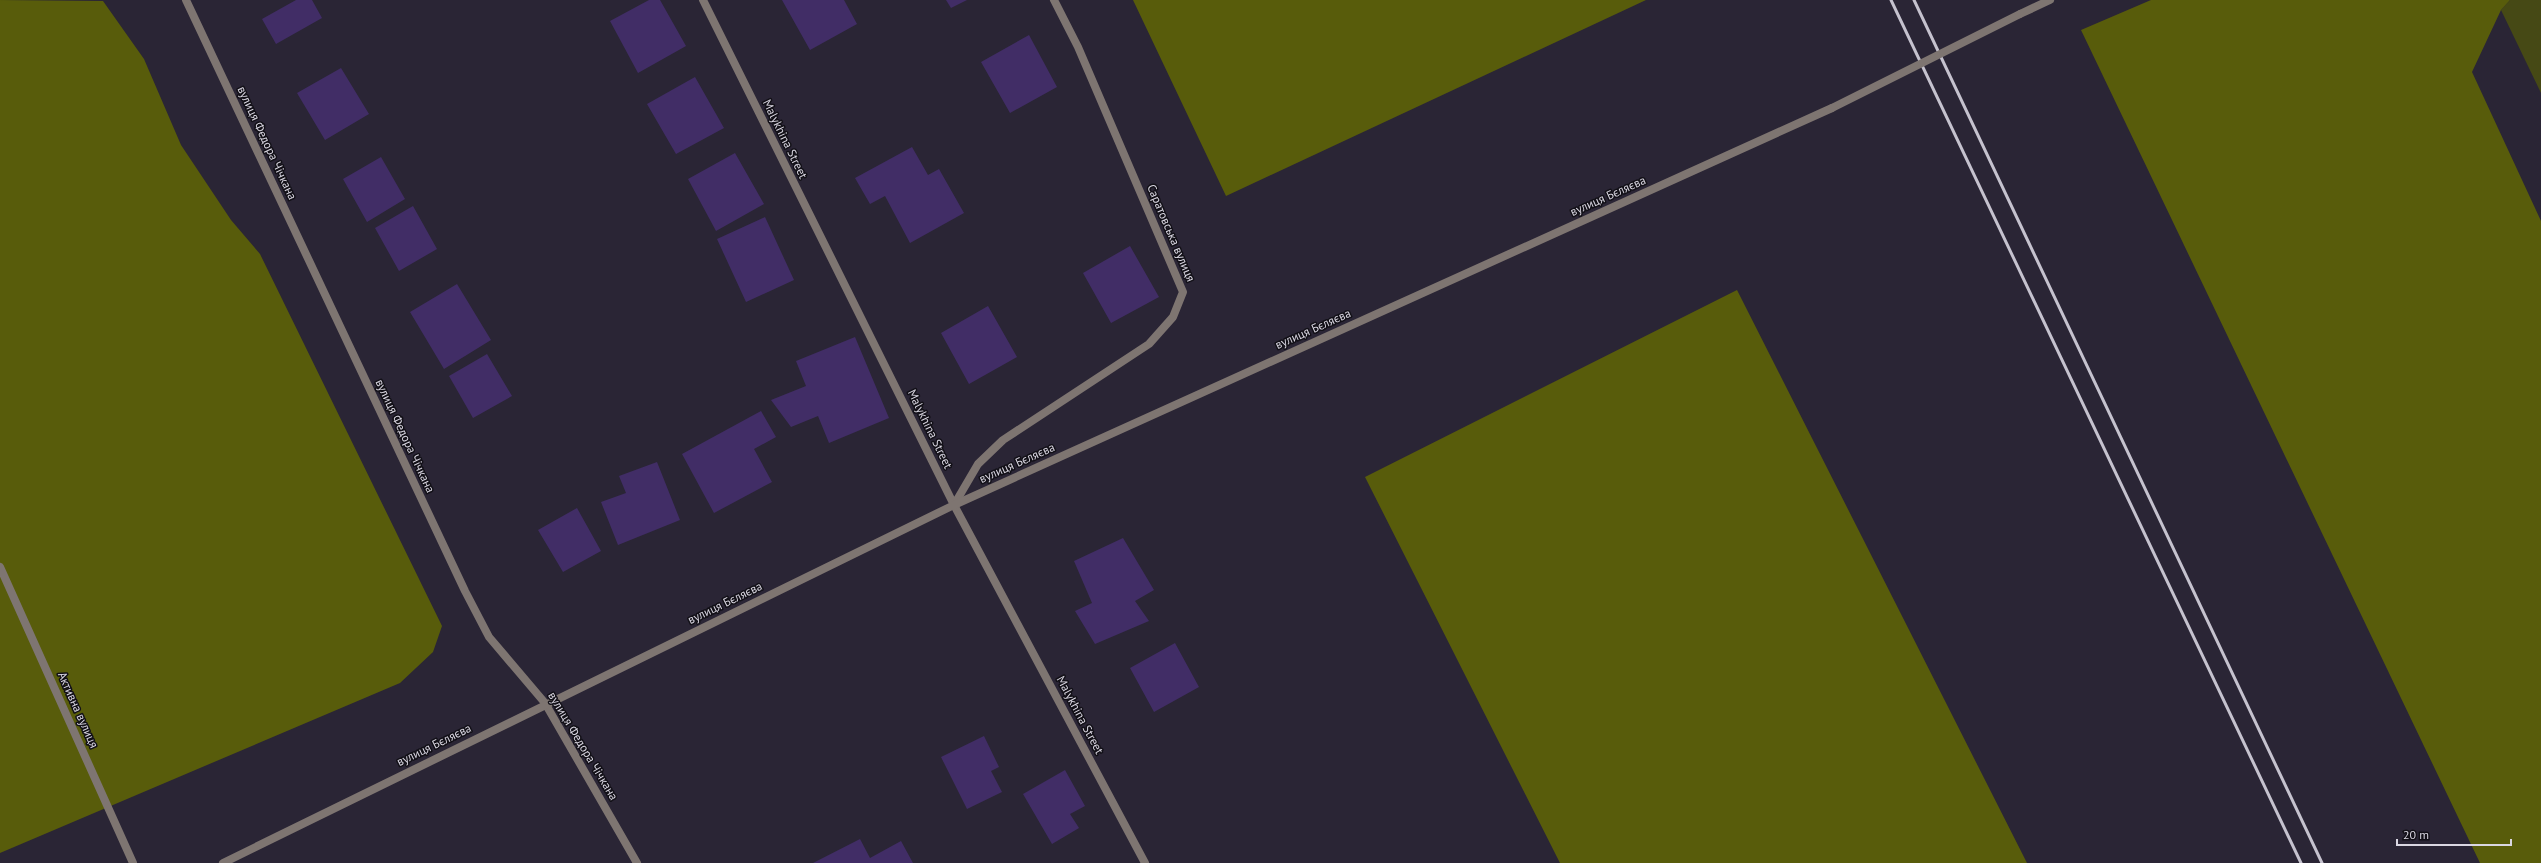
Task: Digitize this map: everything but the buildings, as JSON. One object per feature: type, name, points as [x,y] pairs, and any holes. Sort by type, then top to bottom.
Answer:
[{"type":"street","name":"вулиця Федора Чічкана","points":[[186,0],[465,591],[489,637],[545,703],[637,863]]},
{"type":"street","name":"Malykhina Street","points":[[703,0],[954,505],[1146,863]]},
{"type":"street","name":"Саратовська вулиця","points":[[954,505],[978,464],[1002,440],[1149,344],[1174,317],[1183,292],[1078,47],[1054,0]]},
{"type":"street","name":"вулиця Бєляєва","points":[[223,863],[545,703],[954,505],[1832,108],[2050,0]]},
{"type":"street","name":"Активна вулиця","points":[[0,567],[133,863]]},
{"type":"green space","points":[[2510,0],[2541,0],[2541,93],[2501,10]]},
{"type":"shaded area","points":[[0,0],[103,1],[144,59],[181,145],[231,220],[260,254],[442,626],[433,652],[400,683],[0,853]]},
{"type":"shaded area","points":[[1133,0],[1646,0],[1226,196]]},
{"type":"shaded area","points":[[2151,0],[2510,0],[2501,10],[2472,72],[2541,221],[2541,863],[2480,863],[2081,30]]},
{"type":"shaded area","points":[[1737,290],[2027,863],[1560,863],[1365,477]]},
{"type":"railway","points":[[1891,0],[2301,863]]},
{"type":"railway","points":[[1914,0],[2322,863]]}]
